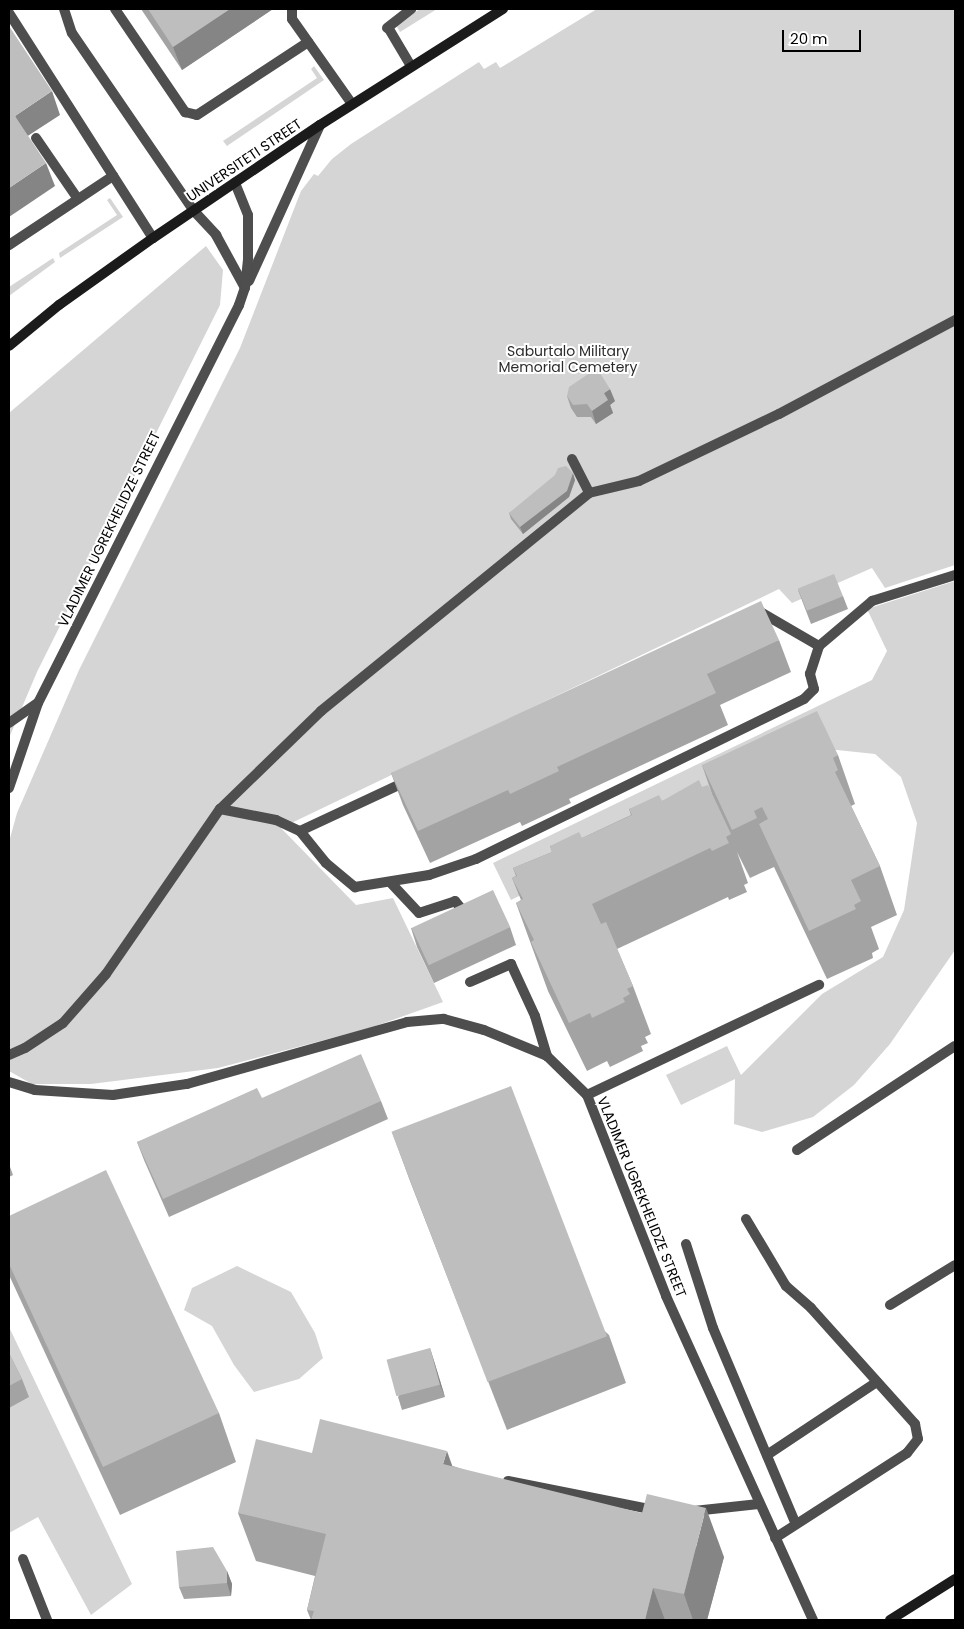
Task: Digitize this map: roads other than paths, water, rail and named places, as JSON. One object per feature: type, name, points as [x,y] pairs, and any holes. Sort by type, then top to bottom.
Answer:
[{"type":"main road","name":"UNIVERSITETI STREET","points":[[9,346],[59,305],[235,182],[410,66],[504,9]]},
{"type":"main road","points":[[890,1620],[955,1580]]},
{"type":"street","points":[[64,9],[72,33],[194,210],[216,235],[245,288]]},
{"type":"street","points":[[115,9],[185,112],[198,115],[308,42]]},
{"type":"street","points":[[292,9],[292,19],[352,104]]},
{"type":"street","points":[[410,66],[388,28],[411,9]]},
{"type":"street","points":[[9,13],[153,238]]},
{"type":"street","points":[[245,288],[320,125]]},
{"type":"street","points":[[36,138],[78,199]]},
{"type":"street","points":[[9,245],[113,176]]},
{"type":"street","name":"VLADIMER UGREKHELIDZE STREET","points":[[9,788],[38,703],[172,433],[224,338],[245,288],[248,215],[235,182]]},
{"type":"street","points":[[9,1055],[25,1048],[63,1023],[106,974],[220,809],[321,711],[589,492],[639,481],[779,414],[955,320]]},
{"type":"street","points":[[572,458],[589,492]]},
{"type":"street","points":[[220,809],[276,820],[300,831],[326,863],[354,888],[429,875],[476,859],[804,699],[814,689],[810,674],[819,646],[872,601],[955,575]]},
{"type":"street","points":[[758,615],[819,646]]},
{"type":"street","points":[[9,723],[38,703]]},
{"type":"street","points":[[300,831],[415,777]]},
{"type":"street","points":[[390,882],[419,913],[455,901],[469,919]]},
{"type":"street","points":[[470,982],[511,964],[535,1016],[547,1056]]},
{"type":"street","points":[[587,1096],[819,986]]},
{"type":"street","name":"VLADIMER UGREKHELIDZE STREET","points":[[9,1082],[35,1090],[113,1095],[187,1084],[406,1022],[444,1019],[484,1030],[547,1056],[587,1096],[666,1296],[813,1620]]},
{"type":"street","points":[[797,1150],[955,1046]]},
{"type":"street","points":[[746,1219],[786,1286],[915,1424],[918,1439],[907,1453],[796,1522],[775,1538]]},
{"type":"street","points":[[686,1244],[713,1328],[796,1522]]},
{"type":"street","points":[[890,1305],[955,1264]]},
{"type":"street","points":[[767,1455],[877,1382]]},
{"type":"street","points":[[500,1479],[676,1513],[759,1504]]},
{"type":"street","points":[[23,1559],[48,1620]]},
{"type":"park label","name":"Saburtalo Military Memorial Cemetery","points":[[568,360]]}]
